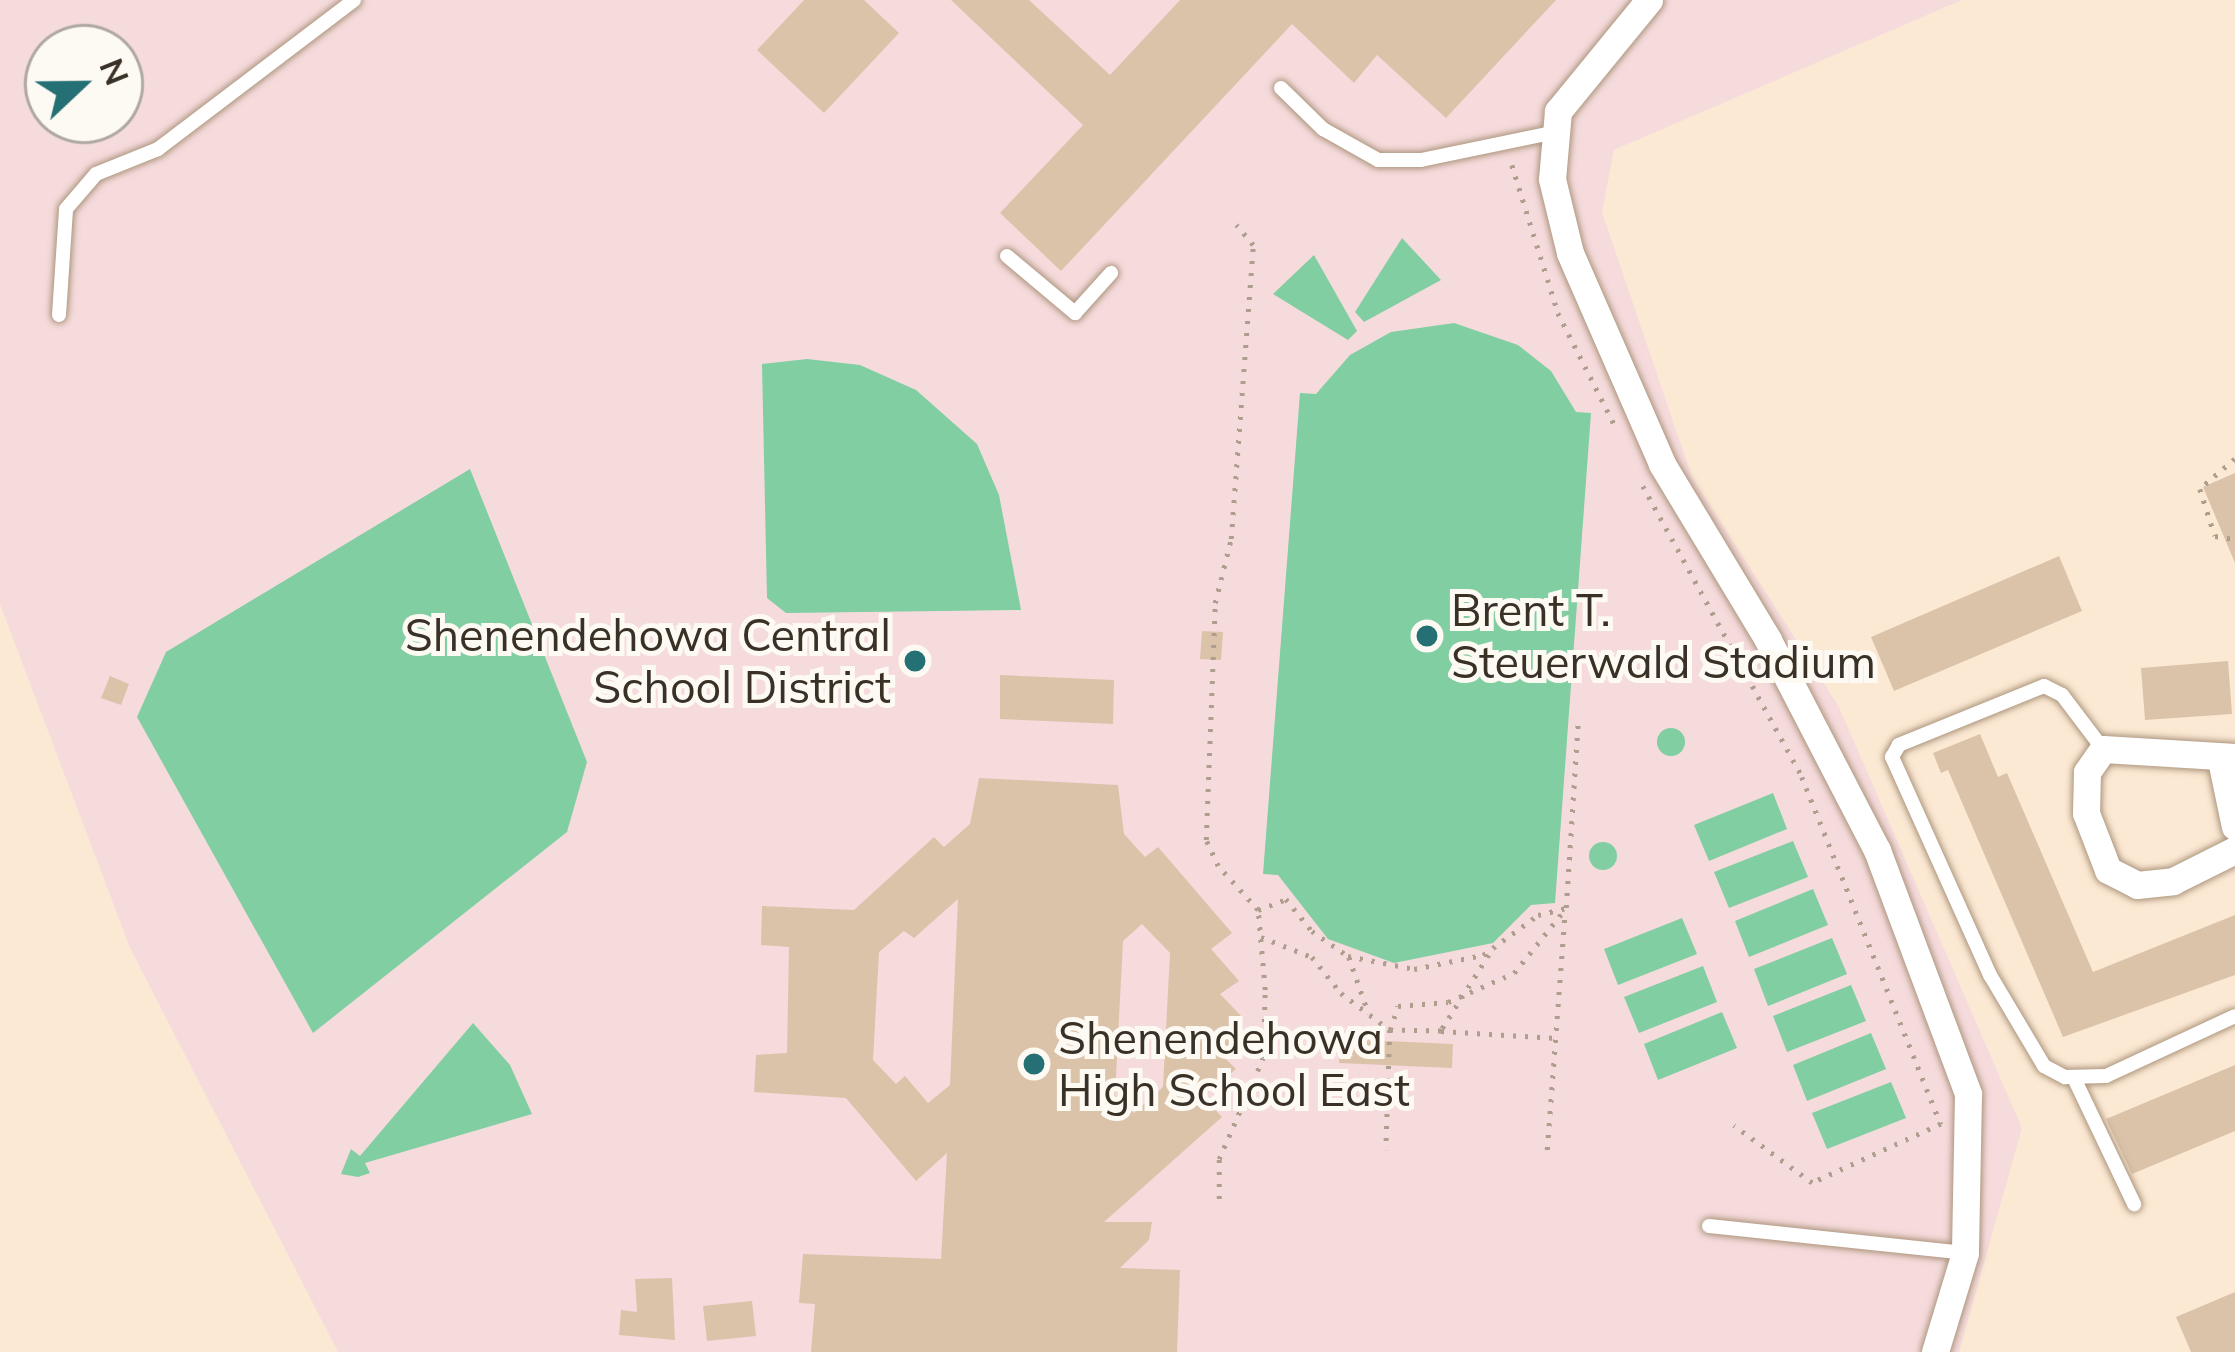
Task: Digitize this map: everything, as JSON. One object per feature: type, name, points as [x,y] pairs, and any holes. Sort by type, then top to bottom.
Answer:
[{"type":"street","points":[[1649,0],[1584,74],[1558,112],[1552,178],[1595,315],[1662,464],[1768,640],[1877,850],[1968,1094],[1965,1253],[1935,1352]]},
{"type":"street","points":[[2235,826],[2228,758],[2103,749],[2087,772],[2086,814],[2108,870],[2138,885],[2159,884],[2224,862],[2235,850]]},
{"type":"lane","points":[[59,315],[66,209],[96,174],[158,149],[354,0]]},
{"type":"lane","points":[[1281,88],[1323,129],[1378,160],[1421,160],[1556,132]]},
{"type":"lane","points":[[1007,256],[1075,313],[1111,272]]},
{"type":"lane","points":[[2103,749],[2062,695],[2044,686],[1892,752],[1930,851],[2016,1022],[2044,1066],[2074,1078],[2106,1076],[2235,1016]]},
{"type":"lane","points":[[2074,1078],[2134,1204]]},
{"type":"lane","points":[[1709,1226],[1965,1253]]},
{"type":"path","points":[[1512,165],[1558,313],[1625,447]]},
{"type":"path","points":[[1219,1199],[1219,1159],[1263,1058],[1258,910],[1218,866],[1206,840],[1215,603],[1231,539],[1253,245],[1236,225]]},
{"type":"path","points":[[2235,459],[2200,489],[2215,536],[2235,539]]},
{"type":"path","points":[[1635,466],[1802,777],[1941,1124],[1812,1183],[1734,1126]]},
{"type":"path","points":[[1547,1150],[1578,723]]},
{"type":"path","points":[[1258,910],[1286,899],[1312,932],[1348,956],[1414,969],[1492,950]]},
{"type":"path","points":[[1442,1030],[1492,950],[1538,915],[1566,908]]},
{"type":"path","points":[[1386,1150],[1390,1030],[1398,1006],[1464,997],[1514,973],[1566,908]]},
{"type":"path","points":[[1261,937],[1312,957],[1390,1030],[1556,1038]]},
{"type":"path","points":[[1348,956],[1369,1014]]},
{"type":"shaded area","name":"Shenendehowa Central School District","points":[[0,0],[1962,0],[1614,150],[1602,212],[1692,477],[1839,707],[2022,1128],[1959,1352],[338,1352],[130,948],[0,604]]},
{"type":"green space","points":[[1402,238],[1441,280],[1364,322],[1355,312]]},
{"type":"green space","points":[[1314,255],[1357,331],[1348,340],[1273,294]]},
{"type":"green space","name":"Brent T. Steuerwald Stadium","points":[[1454,323],[1518,345],[1551,371],[1576,412],[1591,413],[1555,903],[1531,905],[1493,943],[1394,963],[1328,939],[1278,875],[1263,874],[1300,393],[1316,394],[1350,355],[1391,332]]},
{"type":"green space","points":[[807,359],[860,365],[916,390],[977,444],[999,495],[1021,610],[786,613],[767,598],[762,364]]},
{"type":"green space","points":[[470,469],[587,762],[567,832],[313,1033],[137,717],[166,652]]},
{"type":"green space","points":[[1671,728],[1681,732],[1685,742],[1681,752],[1671,756],[1661,752],[1657,742],[1661,732]]},
{"type":"green space","points":[[1773,793],[1787,829],[1709,861],[1694,825]]},
{"type":"green space","points":[[1793,841],[1808,877],[1729,908],[1714,872]]},
{"type":"green space","points":[[1603,842],[1613,846],[1617,856],[1613,866],[1603,870],[1593,866],[1589,856],[1593,846]]},
{"type":"green space","points":[[1813,889],[1828,925],[1749,957],[1735,921]]},
{"type":"green space","points":[[1682,918],[1697,954],[1618,985],[1604,949]]},
{"type":"green space","points":[[1832,938],[1847,974],[1768,1006],[1754,969]]},
{"type":"green space","points":[[1703,966],[1717,1002],[1639,1033],[1624,997]]},
{"type":"green space","points":[[1851,985],[1866,1021],[1787,1052],[1773,1016]]},
{"type":"green space","points":[[1722,1012],[1737,1048],[1658,1080],[1644,1044]]},
{"type":"green space","points":[[473,1023],[510,1065],[532,1114],[365,1163],[370,1173],[358,1177],[341,1174],[351,1149],[360,1156]]},
{"type":"green space","points":[[1871,1033],[1886,1069],[1807,1101],[1793,1065]]},
{"type":"green space","points":[[1891,1082],[1906,1118],[1827,1149],[1812,1113]]},
{"type":"building","points":[[804,0],[864,0],[899,33],[824,113],[757,50]]},
{"type":"building","points":[[951,0],[1029,0],[1110,75],[1180,0],[1556,0],[1446,118],[1377,55],[1354,83],[1292,24],[1061,271],[1000,213],[1083,125]]},
{"type":"building","points":[[2235,473],[2235,563],[2203,487]]},
{"type":"building","points":[[2059,556],[2082,611],[1894,691],[1871,637]]},
{"type":"building","points":[[1202,631],[1223,632],[1221,660],[1200,659]]},
{"type":"building","points":[[2228,661],[2232,714],[2145,720],[2141,668]]},
{"type":"building","points":[[1000,675],[1114,680],[1113,724],[1000,719]]},
{"type":"building","points":[[110,676],[129,684],[121,705],[101,698]]},
{"type":"building","points":[[1980,734],[1998,777],[2007,773],[2093,972],[2235,915],[2235,975],[2063,1037],[1948,770],[1941,773],[1933,753]]},
{"type":"building","name":"Shenendehowa High School East","points":[[979,778],[1118,785],[1124,834],[1145,857],[1158,847],[1232,933],[1211,949],[1239,981],[1220,994],[1242,1017],[1233,1026],[1240,1035],[1221,1054],[1236,1069],[1203,1097],[1222,1117],[1104,1222],[1152,1222],[1149,1240],[1120,1268],[1180,1270],[1177,1352],[811,1352],[815,1304],[799,1303],[803,1254],[941,1259],[947,1153],[916,1181],[846,1098],[754,1092],[756,1055],[787,1053],[789,947],[761,945],[762,906],[854,910],[934,837],[944,847],[970,824]],"holes":[[[958,899],[950,1085],[928,1103],[905,1076],[896,1084],[873,1060],[879,952],[904,931],[914,938]],[[1142,924],[1170,953],[1163,1087],[1134,1113],[1115,1095],[1123,941]]]},
{"type":"building","points":[[1340,1039],[1453,1044],[1452,1068],[1339,1063]]},
{"type":"building","points":[[2235,1065],[2235,1131],[2132,1174],[2106,1119]]},
{"type":"building","points":[[672,1278],[675,1340],[619,1335],[621,1310],[637,1312],[635,1279]]},
{"type":"building","points":[[2235,1292],[2235,1352],[2191,1352],[2176,1317]]},
{"type":"building","points":[[752,1301],[756,1336],[707,1341],[703,1306]]},
{"type":"place","name":"Brent T. Steuerwald Stadium","points":[[1427,636]]},
{"type":"place","name":"Shenendehowa Central School District","points":[[915,661]]},
{"type":"place","name":"Shenendehowa High School East","points":[[1034,1064]]}]
